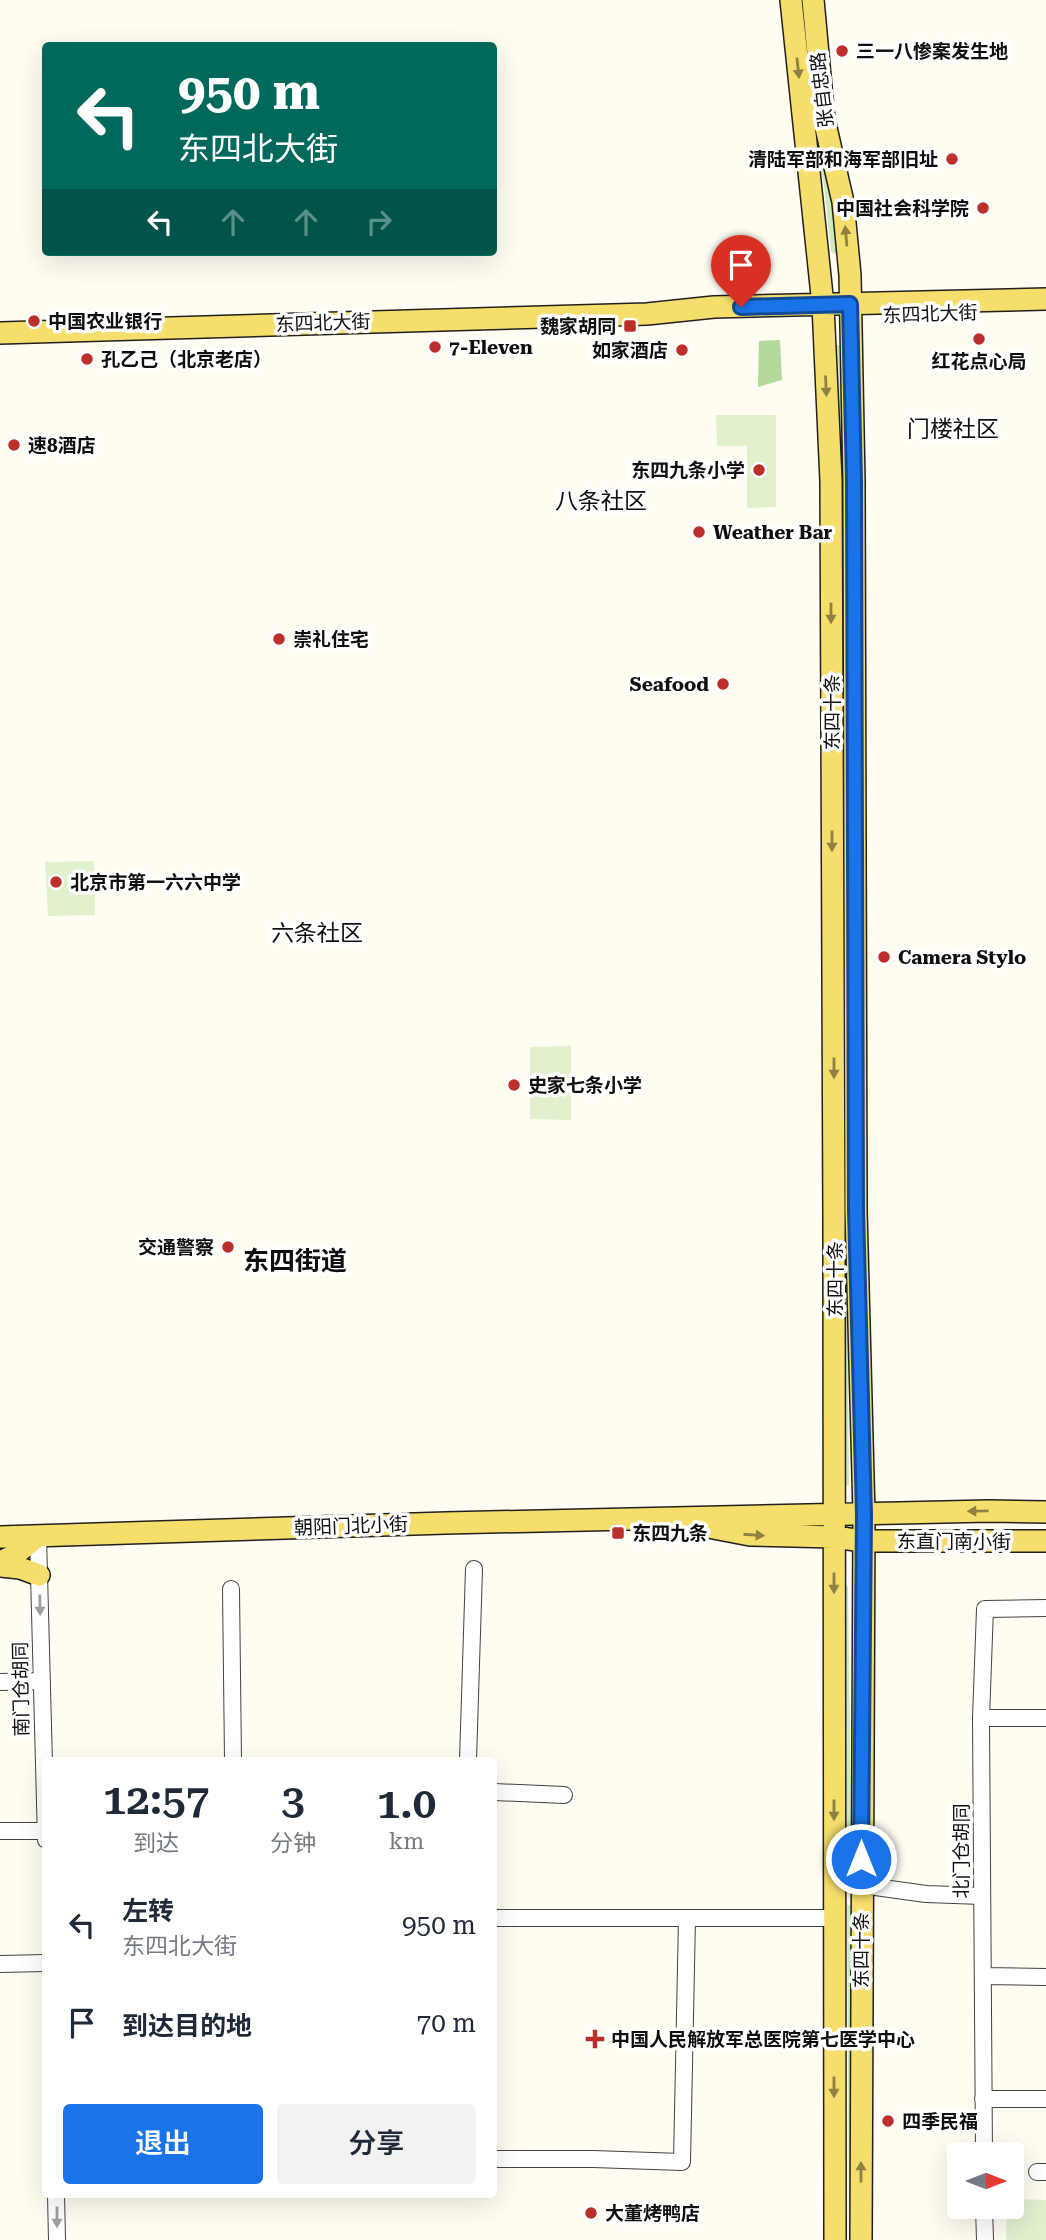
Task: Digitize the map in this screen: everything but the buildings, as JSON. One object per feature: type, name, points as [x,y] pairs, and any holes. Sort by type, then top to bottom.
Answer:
[{"type":"main road","name":"张自忠路","points":[[791,0],[823,311]]},
{"type":"main road","name":"张自忠路","points":[[813,0],[824,119],[843,202],[851,310]]},
{"type":"main road","name":"东四北大街","points":[[0,333],[647,314],[714,307],[823,311],[1046,299]]},
{"type":"main road","name":"东四北大街","points":[[851,310],[1046,312]]},
{"type":"main road","name":"东四十条","points":[[851,310],[856,1210],[864,1514],[861,2240]]},
{"type":"main road","name":"东四十条","points":[[823,311],[831,481],[835,2240]]},
{"type":"main road","name":"东直门南小街","points":[[835,1514],[1046,1512]]},
{"type":"main road","name":"朝阳门北小街","points":[[0,1537],[835,1514]]},
{"type":"main road","name":"朝阳门北小街","points":[[663,1518],[750,1535],[834,1537]]},
{"type":"main road","points":[[0,1564],[38,1536]]},
{"type":"main road","name":"东直门南小街","points":[[834,1537],[863,1542],[1046,1541]]},
{"type":"main road","points":[[0,1564],[39,1575]]},
{"type":"street","name":"南门仓胡同","points":[[38,1536],[44,1757]]},
{"type":"street","points":[[468,1757],[474,1569]]},
{"type":"street","points":[[232,1589],[233,1757]]},
{"type":"street","name":"北门仓胡同","points":[[984,2142],[981,1718],[985,1609],[1046,1608]]},
{"type":"street","points":[[0,1682],[42,1681]]},
{"type":"street","points":[[981,1718],[1046,1718]]},
{"type":"street","points":[[497,1792],[564,1795]]},
{"type":"street","points":[[0,1831],[42,1831]]},
{"type":"street","points":[[861,1885],[926,1894],[982,1896]]},
{"type":"street","points":[[497,1918],[834,1918]]},
{"type":"street","points":[[497,2159],[682,2162],[687,1918]]},
{"type":"street","points":[[0,1964],[42,1963]]},
{"type":"street","points":[[983,1976],[1046,1977]]},
{"type":"street","points":[[983,2099],[1046,2099]]},
{"type":"street","points":[[57,2198],[57,2240]]},
{"type":"street","points":[[984,2219],[985,2240]]},
{"type":"green space","points":[[809,47],[833,192],[838,253],[835,254],[831,252],[816,140]]},
{"type":"green space","points":[[780,340],[782,380],[758,387],[759,341]]},
{"type":"green space","points":[[836,345],[842,345],[847,500],[848,957],[844,959],[842,485],[837,431]]},
{"type":"green space","points":[[716,415],[776,415],[776,507],[747,508],[747,446],[717,446]]},
{"type":"green space","points":[[94,861],[95,915],[48,916],[45,862]]},
{"type":"green space","points":[[842,974],[848,974],[849,1218],[844,1218]]},
{"type":"green space","points":[[571,1046],[571,1120],[530,1119],[530,1047]]},
{"type":"green space","points":[[847,1228],[849,1486],[845,1485],[843,1229]]},
{"type":"green space","points":[[843,1584],[848,1586],[852,1890],[846,1889]]},
{"type":"green space","points":[[847,1905],[852,1905],[853,2240],[849,2240]]},
{"type":"green space","points":[[1024,2199],[1046,2200],[1046,2240],[1006,2240],[1007,2219],[1024,2219]]},
{"type":"place","name":"三一八惨案发生地","points":[[842,51]]},
{"type":"place","name":"清陆军部和海军部旧址","points":[[952,159]]},
{"type":"place","name":"中国社会科学院","points":[[983,208]]},
{"type":"place","name":"中国农业银行","points":[[34,321]]},
{"type":"place","name":"魏家胡同","points":[[630,326]]},
{"type":"place","name":"红花点心局","points":[[979,339]]},
{"type":"place","name":"7-Eleven","points":[[435,347]]},
{"type":"place","name":"如家酒店","points":[[682,350]]},
{"type":"place","name":"孔乙己（北京老店）","points":[[87,359]]},
{"type":"place","name":"速8酒店","points":[[14,445]]},
{"type":"place","name":"东四九条小学","points":[[759,470]]},
{"type":"place","name":"Weather Bar","points":[[699,532]]},
{"type":"place","name":"崇礼住宅","points":[[279,639]]},
{"type":"place","name":"Seafood","points":[[723,684]]},
{"type":"place","name":"北京市第一六六中学","points":[[56,882]]},
{"type":"place","name":"Camera Stylo","points":[[884,957]]},
{"type":"place","name":"史家七条小学","points":[[514,1085]]},
{"type":"place","name":"交通警察","points":[[228,1247]]},
{"type":"place","name":"东四九条","points":[[618,1533]]},
{"type":"place","name":"中国人民解放军总医院第七医学中心","points":[[595,2039]]},
{"type":"place","name":"四季民福","points":[[888,2121]]},
{"type":"place","name":"大董烤鸭店","points":[[591,2213]]},
{"type":"district","name":"门楼社区","points":[[953,429]]},
{"type":"district","name":"八条社区","points":[[601,501]]},
{"type":"district","name":"六条社区","points":[[317,933]]},
{"type":"district","name":"东四街道","points":[[295,1261]]},
{"type":"route","points":[[741,307],[850,304],[854,481],[856,1210],[864,1514],[861,1859]]}]
